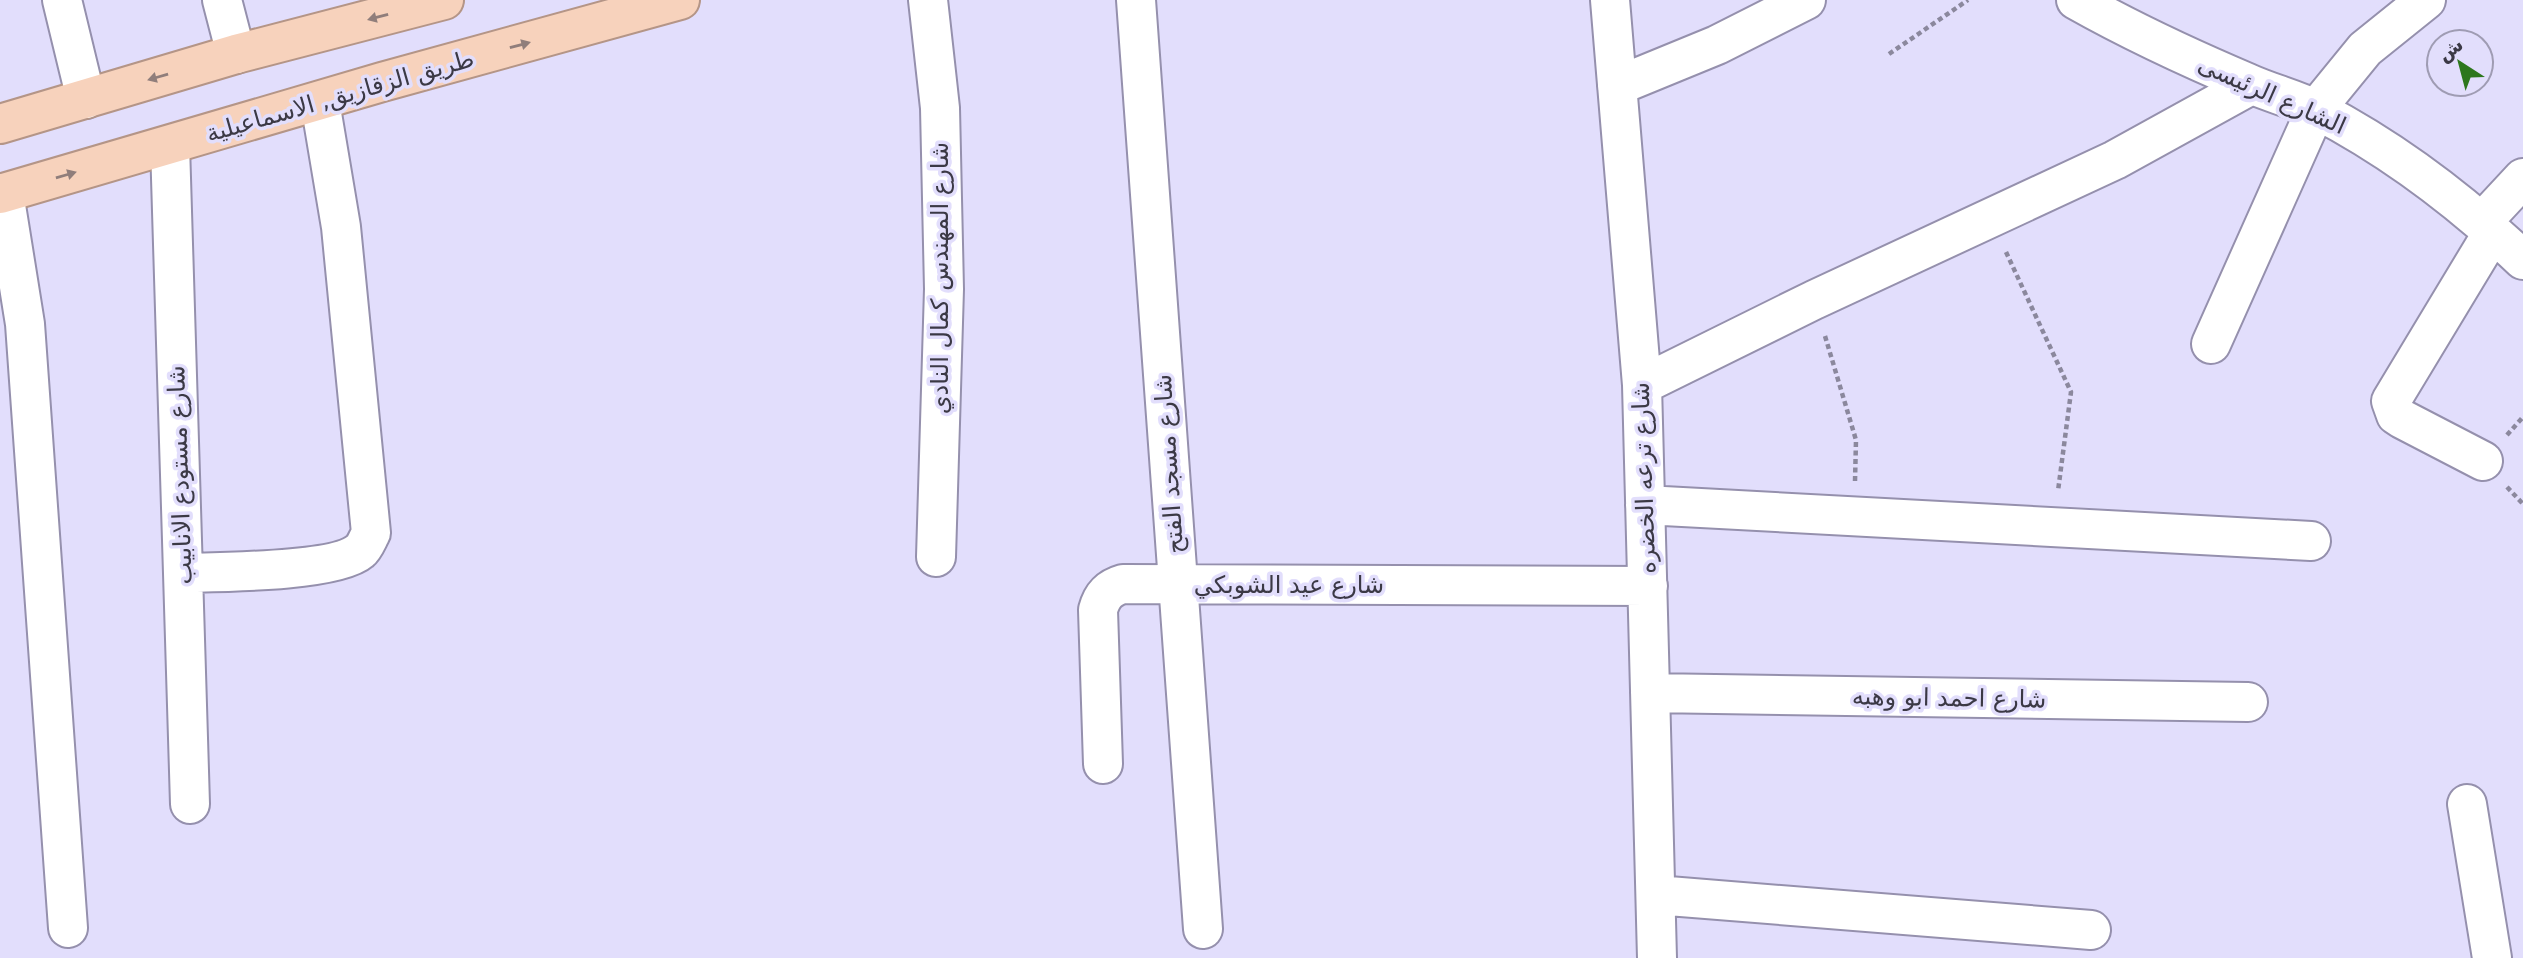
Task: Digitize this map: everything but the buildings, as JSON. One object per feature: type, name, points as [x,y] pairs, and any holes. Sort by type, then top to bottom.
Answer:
[{"type":"highway","points":[[0,124],[236,54],[444,0]]},
{"type":"highway","name":"طريق الزقازيق, الاسماعيلية","points":[[2,193],[680,0]]},
{"type":"street","points":[[62,0],[86,99]]},
{"type":"street","points":[[222,0],[236,54]]},
{"type":"street","name":"شارع المهندس كمال النادي","points":[[928,0],[940,108],[944,289],[936,557]]},
{"type":"street","name":"شارع مسجد الفتح","points":[[1136,0],[1203,929]]},
{"type":"street","name":"شارع ترعه الخضره","points":[[1610,0],[1642,385],[1657,958]]},
{"type":"street","points":[[1617,86],[1717,44],[1806,0]]},
{"type":"street","name":"الشارع الرئيسى","points":[[2076,0],[2128,29],[2251,85],[2316,110],[2401,162],[2488,227],[2523,260]]},
{"type":"street","points":[[2211,344],[2316,110],[2365,49],[2426,0]]},
{"type":"street","points":[[1642,385],[1814,300],[2115,160],[2251,85]]},
{"type":"street","points":[[183,573],[265,571],[348,557],[360,550],[372,533],[342,239],[320,102]]},
{"type":"street","name":"شارع مستودع الانابيب","points":[[170,145],[190,804]]},
{"type":"street","points":[[2483,461],[2402,419],[2396,415],[2391,401],[2488,227],[2523,178]]},
{"type":"street","points":[[2,193],[25,324],[68,928]]},
{"type":"street","points":[[1645,505],[2311,541]]},
{"type":"street","name":"شارع عيد الشوبكي","points":[[1103,764],[1101,601],[1107,592],[1123,584],[1648,586]]},
{"type":"street","name":"شارع احمد ابو وهبه","points":[[1650,693],[2248,702]]},
{"type":"street","points":[[2467,804],[2492,958]]},
{"type":"street","points":[[1656,895],[2091,930]]},
{"type":"path","points":[[1889,54],[1968,0]]},
{"type":"path","points":[[1990,217],[2071,392],[2054,526]]},
{"type":"path","points":[[1814,300],[1856,440],[1855,516]]}]
